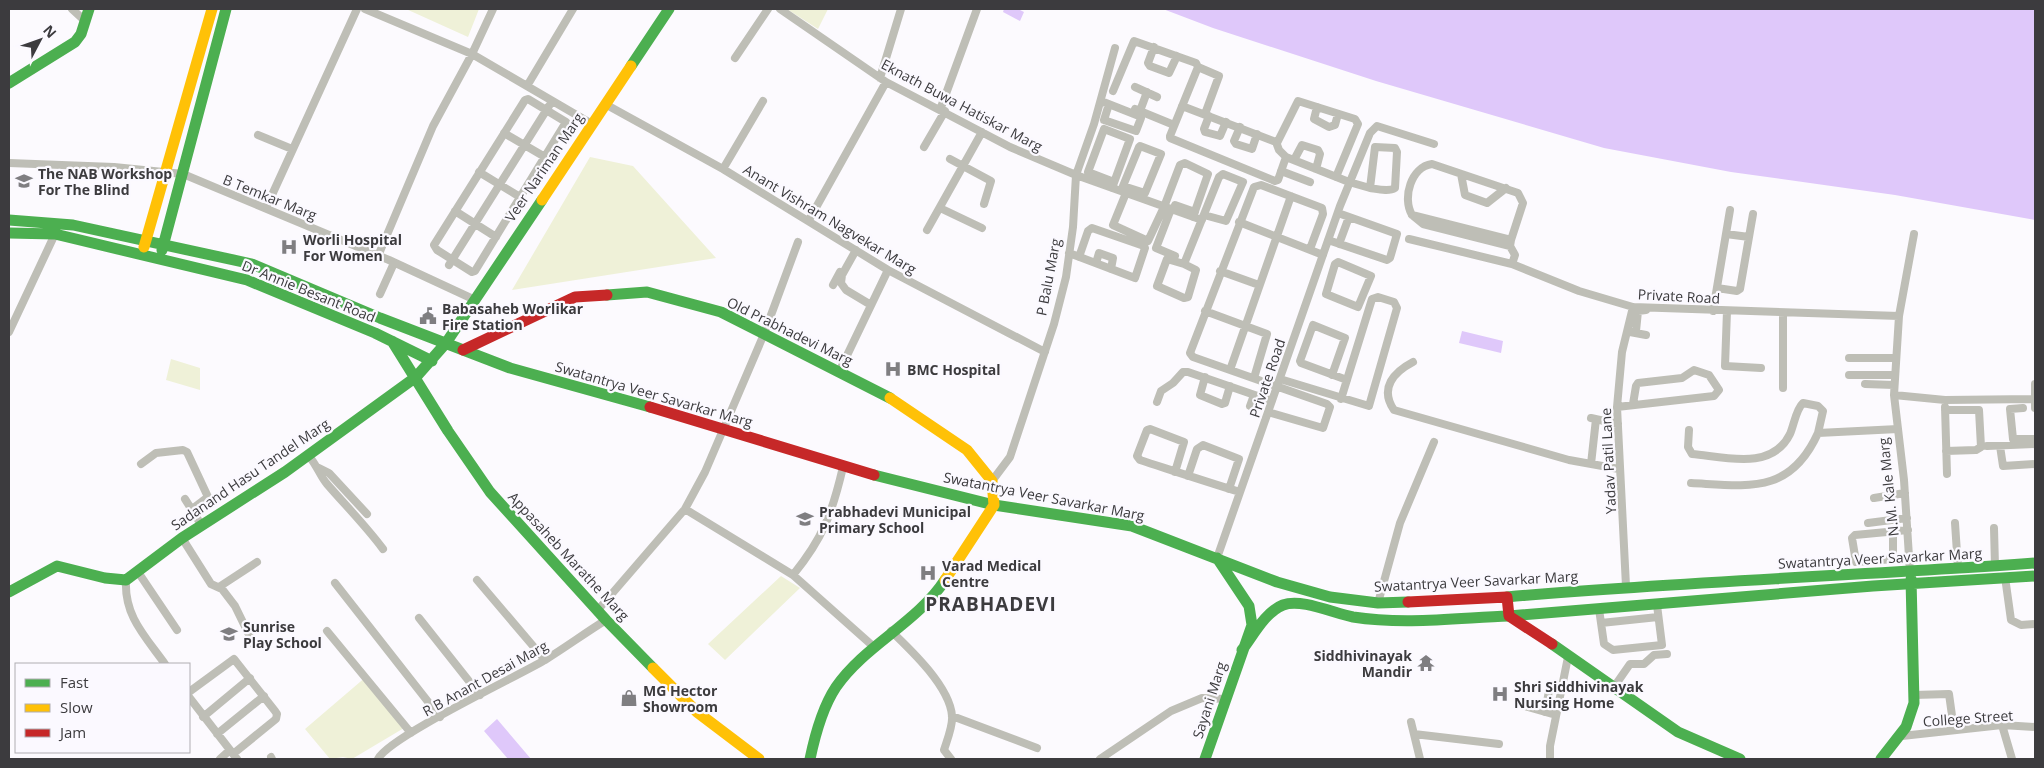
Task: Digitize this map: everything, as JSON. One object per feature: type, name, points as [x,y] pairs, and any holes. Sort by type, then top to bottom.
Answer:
[{"type":"main road","points":[[9,82],[75,42],[81,34],[89,9]]},
{"type":"main road","points":[[141,254],[212,9]]},
{"type":"main road","points":[[158,260],[183,174],[226,9]]},
{"type":"main road","name":"Veer Nariman Marg","points":[[432,361],[669,9]]},
{"type":"main road","name":"Dr Annie Besant Road","points":[[9,220],[73,225],[252,264],[380,318],[446,342]]},
{"type":"main road","name":"Dr Annie Besant Road","points":[[9,233],[55,234],[247,280],[392,341],[432,361]]},
{"type":"main road","name":"Old Prabhadevi Marg","points":[[463,350],[575,297],[647,292],[721,312],[890,398],[968,450],[992,481]]},
{"type":"main road","name":"Appasaheb Marathe Marg","points":[[392,341],[448,431],[490,492],[606,620],[697,712],[759,759]]},
{"type":"main road","name":"Swatantrya Veer Savarkar Marg","points":[[446,342],[510,368],[724,428],[843,467],[994,505],[1132,526],[1277,582],[1330,597],[1378,603],[1507,597],[1626,586],[1878,574],[2035,563]]},
{"type":"main road","name":"Sadanand Hasu Tandel Marg","points":[[126,580],[182,538],[308,455],[416,377],[432,361]]},
{"type":"main road","points":[[810,759],[817,728],[829,697],[856,663],[891,631],[934,597],[994,505],[992,481]]},
{"type":"main road","name":"Sayani Marg","points":[[1206,759],[1225,699],[1252,625],[1249,606],[1217,558]]},
{"type":"main road","points":[[9,592],[56,566],[105,578],[126,580]]},
{"type":"main road","name":"N.M. Kale Marg","points":[[1881,759],[1902,736],[1911,721],[1914,696],[1910,572]]},
{"type":"main road","name":"Swatantrya Veer Savarkar Marg","points":[[1242,650],[1260,626],[1280,606],[1298,602],[1334,613],[1383,619],[1509,616],[1872,586],[2035,576]]},
{"type":"main road","points":[[1507,597],[1509,616],[1678,732],[1740,759]]},
{"type":"street","points":[[72,9],[84,20]]},
{"type":"street","points":[[266,208],[357,9]]},
{"type":"street","points":[[365,9],[472,54],[527,86],[549,106],[566,122],[474,272],[451,262],[434,245],[526,98],[549,106],[592,124]]},
{"type":"street","points":[[378,256],[433,126],[472,54],[493,9]]},
{"type":"street","points":[[527,86],[573,9]]},
{"type":"street","points":[[735,58],[768,9]]},
{"type":"street","name":"Eknath Buwa Hatiskar Marg","points":[[780,9],[883,80],[1010,147],[1076,175],[1113,185],[1194,215],[1203,217],[1226,221],[1243,182],[1223,174],[1220,175],[1203,217]]},
{"type":"street","points":[[809,220],[883,80],[901,9]]},
{"type":"street","points":[[924,147],[943,111],[977,9]]},
{"type":"street","points":[[1113,91],[1132,42],[1136,40],[1196,63],[1198,67],[1219,76],[1207,115],[1205,132],[1220,136],[1226,122]]},
{"type":"street","points":[[1154,47],[1148,63],[1150,66],[1169,73],[1176,56]]},
{"type":"street","name":"P Balu Marg","points":[[992,481],[1010,457],[1046,352],[1066,277],[1076,175],[1102,99],[1115,48]]},
{"type":"street","points":[[1198,67],[1170,136],[1172,140],[1275,181],[1278,180],[1281,171],[1302,145],[1318,150],[1320,154],[1316,169]]},
{"type":"street","points":[[1135,87],[1158,97]]},
{"type":"street","points":[[1140,112],[1147,92]]},
{"type":"street","points":[[1102,99],[1109,104],[1140,117],[1136,131],[1104,120],[1109,104]]},
{"type":"street","points":[[1102,99],[1174,125]]},
{"type":"street","points":[[723,169],[762,101]]},
{"type":"street","points":[[1336,177],[1358,124],[1355,119],[1300,101],[1296,103],[1277,143],[1279,150],[1290,159],[1316,169],[1336,177],[1349,182],[1370,188],[1390,190],[1395,188],[1397,152],[1395,148],[1374,148],[1370,188]]},
{"type":"street","name":"Anant Vishram Nagvekar Marg","points":[[605,104],[723,169],[888,270],[1046,352]]},
{"type":"street","points":[[451,262],[549,106]]},
{"type":"street","points":[[1182,106],[1277,143]]},
{"type":"street","points":[[1317,107],[1314,119],[1329,127],[1334,125],[1338,114]]},
{"type":"street","name":"Private Road","points":[[1217,558],[1328,240],[1349,182],[1370,133],[1377,126],[1434,144]]},
{"type":"street","points":[[1240,128],[1235,143],[1250,150],[1253,148],[1257,134]]},
{"type":"street","points":[[1104,129],[1130,139],[1113,185],[1088,172],[1104,129]]},
{"type":"street","points":[[927,230],[982,132]]},
{"type":"street","points":[[504,133],[545,157]]},
{"type":"street","points":[[258,135],[292,149]]},
{"type":"street","points":[[1123,190],[1145,193],[1160,154],[1140,146],[1123,190],[1113,226],[1144,240],[1150,240],[1167,206]]},
{"type":"street","points":[[950,159],[991,180],[984,204]]},
{"type":"street","name":"B Temkar Marg","points":[[9,163],[114,166],[183,174],[378,256],[473,299]]},
{"type":"street","points":[[1185,262],[1167,259],[1157,286],[1184,298],[1188,297],[1196,270],[1185,262],[1156,248],[1180,165],[1184,163],[1208,174],[1194,215]]},
{"type":"street","points":[[1510,243],[1416,221],[1407,208],[1406,198],[1416,172],[1424,165],[1432,164],[1518,193],[1523,203],[1510,243],[1515,255],[1512,264]]},
{"type":"street","points":[[1281,171],[1297,181],[1310,182]]},
{"type":"street","points":[[479,172],[520,197]]},
{"type":"street","points":[[1461,174],[1465,195],[1489,202],[1506,188]]},
{"type":"street","points":[[1310,249],[1324,212],[1320,207],[1257,185],[1252,189],[1205,311],[1191,355],[1254,378],[1364,406],[1370,405],[1397,308],[1394,302],[1378,297],[1372,299],[1342,399]]},
{"type":"street","points":[[1230,370],[1291,196]]},
{"type":"street","points":[[940,208],[982,228]]},
{"type":"street","points":[[1328,240],[1387,260],[1390,258],[1397,234],[1349,217],[1339,210]]},
{"type":"street","points":[[1714,311],[1730,210]]},
{"type":"street","points":[[455,211],[496,237]]},
{"type":"street","points":[[1717,288],[1737,291],[1740,289],[1753,214]]},
{"type":"street","points":[[1185,262],[1203,217]]},
{"type":"street","points":[[1339,244],[1349,217]]},
{"type":"street","points":[[1239,222],[1323,255]]},
{"type":"street","points":[[1069,253],[1079,257],[1096,263],[1135,278],[1145,247],[1092,228],[1088,231],[1079,257]]},
{"type":"street","points":[[9,332],[55,234]]},
{"type":"street","points":[[1726,234],[1749,237]]},
{"type":"street","name":"N.M. Kale Marg","points":[[1910,572],[1905,493],[1894,395],[1892,358],[1914,234]]},
{"type":"street","name":"Private Road","points":[[1409,239],[1512,264],[1579,291],[1648,310],[1899,316]]},
{"type":"street","points":[[598,611],[684,508],[705,472],[764,334],[798,242]]},
{"type":"street","points":[[833,285],[854,249]]},
{"type":"street","points":[[854,249],[842,275],[841,283],[846,290],[871,305]]},
{"type":"street","points":[[1337,262],[1370,275],[1359,307],[1327,296],[1326,292],[1331,277],[1337,262]]},
{"type":"street","points":[[380,294],[394,263]]},
{"type":"street","points":[[839,372],[888,270]]},
{"type":"street","points":[[1220,272],[1260,285]]},
{"type":"street","points":[[1317,272],[1331,277]]},
{"type":"street","name":"Yadav Patil Lane","points":[[1626,586],[1617,406],[1622,352],[1632,306]]},
{"type":"street","points":[[1636,331],[1638,311],[1648,310]]},
{"type":"street","points":[[1205,311],[1265,333],[1268,336],[1254,378]]},
{"type":"street","points":[[1727,311],[1725,366],[1761,368]]},
{"type":"street","points":[[1783,313],[1783,388]]},
{"type":"street","points":[[1332,375],[1345,338],[1313,325],[1300,361],[1332,375],[1348,380]]},
{"type":"street","points":[[1627,331],[1646,335]]},
{"type":"street","points":[[1849,358],[1892,358]]},
{"type":"street","points":[[1413,362],[1397,370],[1391,381],[1387,393],[1388,402],[1394,410],[1569,460],[1619,469]]},
{"type":"street","points":[[1617,406],[1714,396],[1719,390],[1709,375],[1694,370],[1682,378],[1638,383],[1633,404]]},
{"type":"street","points":[[1157,402],[1161,392],[1183,372],[1205,377],[1272,401]]},
{"type":"street","points":[[1849,375],[1892,374]]},
{"type":"street","points":[[1205,377],[1200,395],[1222,404],[1225,403],[1230,386]]},
{"type":"street","points":[[1268,412],[1321,428],[1324,427],[1329,405],[1278,383]]},
{"type":"street","points":[[1865,384],[1894,385]]},
{"type":"street","points":[[2035,384],[2035,408]]},
{"type":"street","points":[[1250,406],[1254,395]]},
{"type":"street","points":[[1894,395],[1945,400],[2034,399]]},
{"type":"street","points":[[1945,400],[1947,474]]},
{"type":"street","points":[[1690,430],[1688,447],[1692,454],[1751,459],[1766,457],[1786,442],[1803,403],[1818,406],[1823,411],[1818,433],[1811,449],[1791,470],[1773,482],[1742,486],[1691,483]]},
{"type":"street","points":[[2023,408],[2010,410],[2012,439],[2035,439]]},
{"type":"street","points":[[1945,410],[1979,410],[1981,438],[1979,449],[1946,451]]},
{"type":"street","points":[[1591,464],[1594,419],[1618,424]]},
{"type":"street","points":[[1175,472],[1184,442],[1148,429],[1138,458],[1175,472],[1240,492]]},
{"type":"street","points":[[1818,433],[1898,429]]},
{"type":"street","points":[[1378,603],[1400,522],[1434,442]]},
{"type":"street","points":[[1987,446],[2035,444]]},
{"type":"street","points":[[1188,476],[1197,449],[1203,445],[1239,459],[1229,489]]},
{"type":"street","points":[[2000,446],[2003,466],[2035,464]]},
{"type":"street","points":[[140,464],[156,453],[183,450],[187,452],[208,497],[191,510]]},
{"type":"street","points":[[308,455],[319,468],[326,482],[366,526],[383,549]]},
{"type":"street","points":[[793,575],[813,550],[827,526],[843,467]]},
{"type":"street","points":[[319,468],[329,473],[367,514]]},
{"type":"street","points":[[1874,498],[1888,498],[1905,493]]},
{"type":"street","points":[[185,499],[202,526]]},
{"type":"street","points":[[684,508],[793,575],[874,647]]},
{"type":"street","points":[[1868,523],[1907,518]]},
{"type":"street","points":[[1955,523],[1958,568]]},
{"type":"street","points":[[1994,528],[1995,566]]},
{"type":"street","points":[[1893,531],[1894,558],[1856,562],[1853,537],[1893,531],[1908,530]]},
{"type":"street","points":[[182,538],[211,584],[218,587],[235,606],[254,645]]},
{"type":"street","points":[[1877,561],[1878,574]]},
{"type":"street","points":[[218,587],[257,562]]},
{"type":"street","points":[[138,572],[177,630]]},
{"type":"street","points":[[2005,577],[2011,620],[2021,625],[2035,624]]},
{"type":"street","points":[[126,580],[125,596],[128,611],[164,663]]},
{"type":"street","points":[[477,580],[545,660]]},
{"type":"street","points":[[335,583],[440,717]]},
{"type":"street","points":[[1614,687],[1630,664],[1644,664],[1653,656],[1666,654],[1662,644],[1657,605]]},
{"type":"street","points":[[1598,608],[1604,644],[1609,649],[1662,644]]},
{"type":"street","points":[[1601,623],[1658,617]]},
{"type":"street","points":[[418,618],[480,695]]},
{"type":"street","name":"R B Anant Desai Marg","points":[[378,759],[387,748],[411,733],[545,660],[606,620]]},
{"type":"street","points":[[327,631],[411,733]]},
{"type":"street","points":[[891,631],[923,661],[947,699],[952,716],[944,750],[950,759]]},
{"type":"street","points":[[1550,759],[1556,715],[1568,657]]},
{"type":"street","points":[[190,691],[232,660],[236,661],[264,696],[277,716],[233,754],[220,759]]},
{"type":"street","points":[[203,717],[250,678]]},
{"type":"street","points":[[1545,712],[1550,686]]},
{"type":"street","points":[[1914,696],[1949,694],[1954,730]]},
{"type":"street","points":[[217,734],[264,696]]},
{"type":"street","points":[[190,698],[233,754]]},
{"type":"street","points":[[1100,759],[1172,711],[1202,698],[1225,699]]},
{"type":"street","points":[[1518,704],[1556,715]]},
{"type":"street","points":[[952,716],[1037,748]]},
{"type":"street","points":[[1412,722],[1420,759]]},
{"type":"street","points":[[2002,725],[2012,759]]},
{"type":"street","name":"College Street","points":[[1902,736],[2002,725],[2035,727]]},
{"type":"street","points":[[1414,734],[1499,744]]},
{"type":"green space","points":[[406,9],[479,9],[468,37]]},
{"type":"green space","points":[[787,9],[828,9],[818,29]]},
{"type":"green space","points":[[590,157],[633,166],[716,258],[512,290]]},
{"type":"green space","points":[[171,359],[200,368],[200,390],[166,380]]},
{"type":"green space","points":[[781,576],[800,588],[725,660],[708,644]]},
{"type":"green space","points":[[367,676],[409,725],[352,759],[343,757],[330,759],[305,729]]},
{"type":"shaded area","points":[[1004,9],[1018,9],[1024,12],[1020,21],[1003,12]]},
{"type":"shaded area","points":[[1163,9],[2035,9],[2035,220],[1895,195],[1731,172],[1604,148],[1376,81],[1213,28]]},
{"type":"shaded area","points":[[1462,331],[1503,341],[1501,353],[1459,343]]},
{"type":"shaded area","points":[[497,719],[531,759],[508,759],[484,731]]},
{"type":"traffic: fast","points":[[9,83],[75,42],[81,34],[89,9]]},
{"type":"traffic: fast","points":[[162,250],[226,9]]},
{"type":"traffic: fast","points":[[631,66],[669,9]]},
{"type":"traffic: fast","points":[[9,592],[57,566],[105,578],[126,580],[182,538],[285,472],[416,377],[446,343],[542,200]]},
{"type":"traffic: fast","points":[[9,220],[73,225],[252,264],[380,318],[510,368],[650,407]]},
{"type":"traffic: fast","points":[[9,233],[55,234],[247,280],[375,333],[432,361]]},
{"type":"traffic: fast","points":[[607,295],[647,292],[721,312],[890,398]]},
{"type":"traffic: fast","points":[[392,341],[448,431],[490,492],[606,620],[653,668]]},
{"type":"traffic: fast","points":[[874,475],[994,505],[1132,526],[1277,582],[1330,597],[1378,603],[1408,602]]},
{"type":"traffic: fast","points":[[1205,759],[1252,625],[1249,606],[1217,558]]},
{"type":"traffic: fast","points":[[1507,597],[1573,591],[2035,563]]},
{"type":"traffic: fast","points":[[1509,616],[1873,586],[2035,576]]},
{"type":"traffic: fast","points":[[1881,759],[1906,727],[1914,703],[1911,579]]},
{"type":"traffic: fast","points":[[810,759],[823,713],[836,687],[861,659],[920,609],[945,580]]},
{"type":"traffic: fast","points":[[1242,650],[1271,613],[1277,608],[1290,603],[1299,603],[1353,617],[1372,619],[1431,620],[1509,616]]},
{"type":"traffic: fast","points":[[1552,644],[1678,732],[1740,759]]},
{"type":"traffic: slow","points":[[144,247],[212,9]]},
{"type":"traffic: slow","points":[[542,200],[631,66]]},
{"type":"traffic: slow","points":[[890,398],[967,450],[992,481],[994,505],[945,580]]},
{"type":"traffic: slow","points":[[653,668],[697,712],[759,759]]},
{"type":"traffic: jam","points":[[463,350],[575,297],[607,295]]},
{"type":"traffic: jam","points":[[650,407],[874,475]]},
{"type":"traffic: jam","points":[[1408,602],[1507,597],[1509,616],[1552,644]]},
{"type":"place","name":"The NAB Workshop For The Blind","points":[[24,181]]},
{"type":"place","name":"Worli Hospital For Women","points":[[289,247]]},
{"type":"place","name":"Babasaheb Worlikar Fire Station","points":[[428,316]]},
{"type":"place","name":"BMC Hospital","points":[[893,369]]},
{"type":"place","name":"Prabhadevi Municipal Primary School","points":[[805,519]]},
{"type":"place","name":"Varad Medical Centre","points":[[928,573]]},
{"type":"place","name":"Sunrise Play School","points":[[229,634]]},
{"type":"place","name":"Siddhivinayak Mandir","points":[[1426,663]]},
{"type":"place","name":"Shri Siddhivinayak Nursing Home","points":[[1500,694]]},
{"type":"place","name":"MG Hector Showroom","points":[[629,698]]},
{"type":"district","name":"PRABHADEVI","points":[[991,604]]}]
